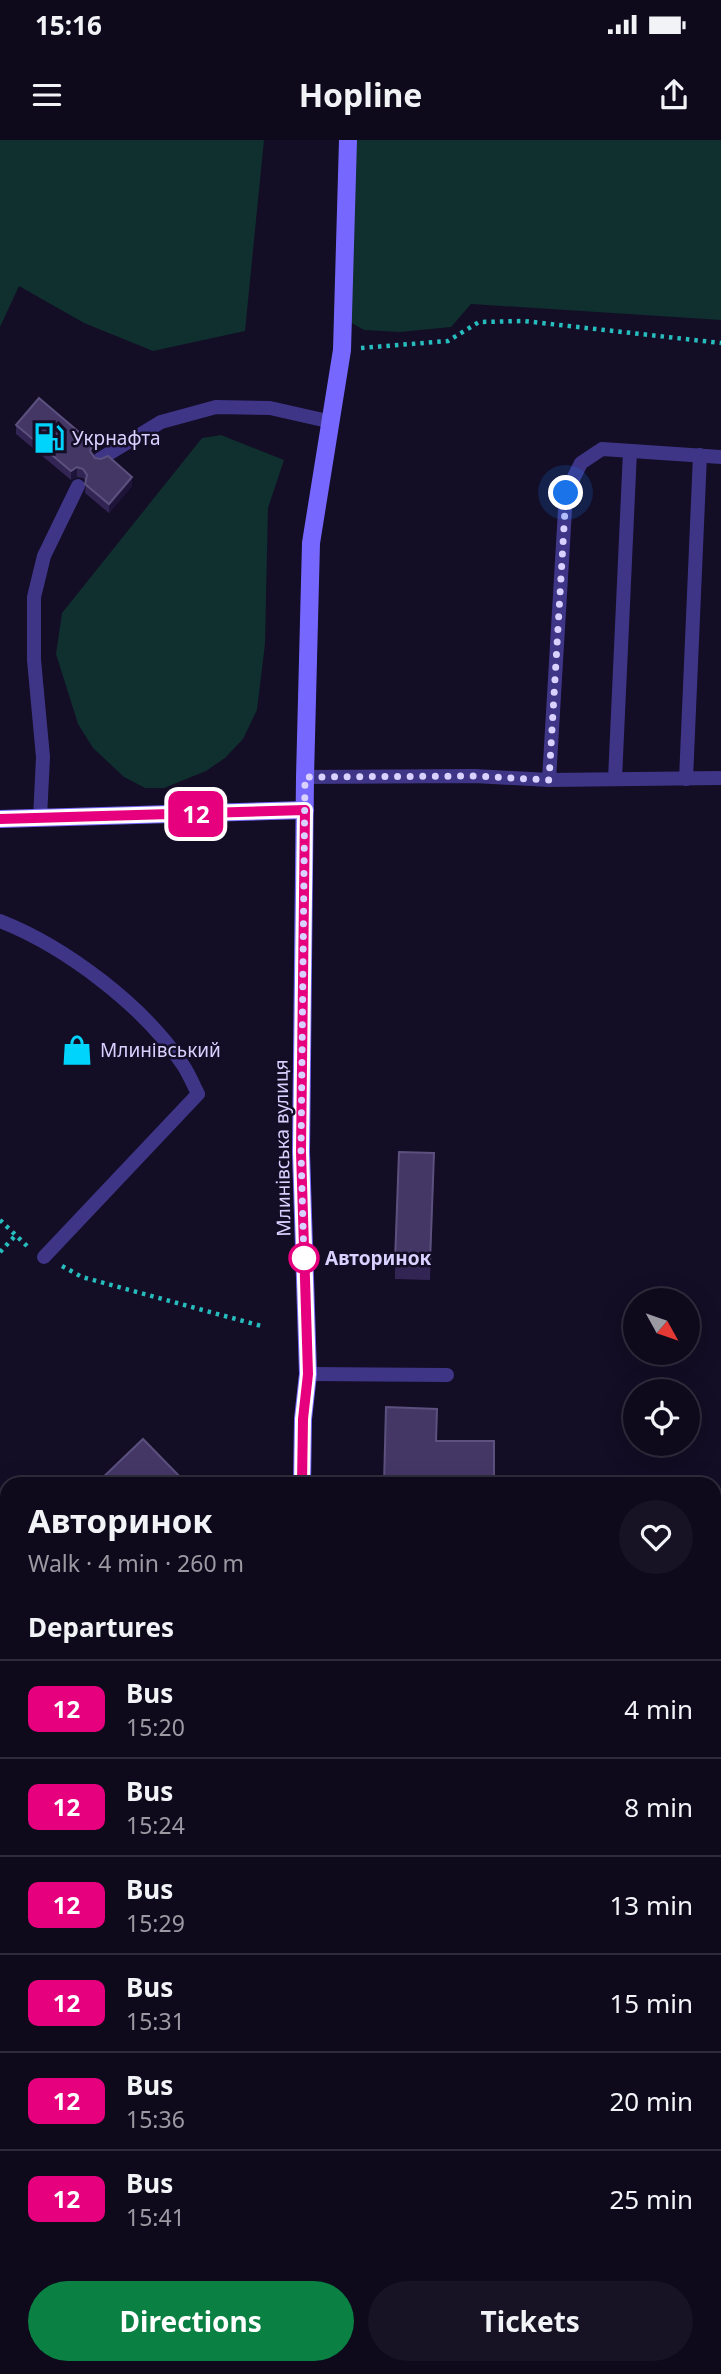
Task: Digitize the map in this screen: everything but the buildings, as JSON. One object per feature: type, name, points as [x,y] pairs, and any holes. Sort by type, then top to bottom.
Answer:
[{"type":"main road","name":"Млинівська вулиця","points":[[302,1477],[303,1419],[308,1374],[301,1152],[305,777],[312,543],[342,350],[348,140]]},
{"type":"main road","points":[[0,819],[305,810]]},
{"type":"lane","points":[[100,459],[161,422],[216,407],[270,408],[332,422]]},
{"type":"lane","points":[[549,780],[566,493],[581,463],[602,449],[721,457]]},
{"type":"lane","points":[[615,779],[630,451]]},
{"type":"lane","points":[[686,779],[700,456]]},
{"type":"lane","points":[[40,818],[43,757],[34,660],[34,597],[44,556],[78,486]]},
{"type":"lane","points":[[305,777],[474,776],[549,780],[721,778]]},
{"type":"lane","points":[[0,921],[18,928],[78,962],[139,1013],[183,1065],[198,1094],[44,1256]]},
{"type":"lane","points":[[308,1374],[447,1375]]},
{"type":"path","points":[[342,350],[448,341],[479,322],[524,321],[721,344]]},
{"type":"path","points":[[0,1220],[30,1248],[82,1277],[265,1327]]},
{"type":"path","points":[[0,1252],[16,1236]]},
{"type":"green space","points":[[0,140],[264,140],[245,331],[153,351],[84,323],[19,286],[0,327]]},
{"type":"green space","points":[[348,140],[721,140],[721,320],[471,304],[451,327],[400,332],[364,330],[343,318]]},
{"type":"green space","points":[[221,435],[284,460],[268,508],[265,644],[257,710],[243,739],[225,758],[206,771],[164,788],[145,788],[124,777],[93,748],[78,724],[56,654],[62,613],[202,438]]},
{"type":"bus line","name":"12","points":[[0,819],[305,810],[301,1152],[308,1374],[303,1419],[302,1477]]},
{"type":"place","name":"Укрнафта","points":[[49,438]]},
{"type":"place","name":"Млинівський","points":[[77,1050]]},
{"type":"place","name":"Авторинок","points":[[304,1258]]},
{"type":"route","points":[[304,1258],[304,1261],[301,1152],[305,777],[474,776],[549,780],[566,493]]}]
